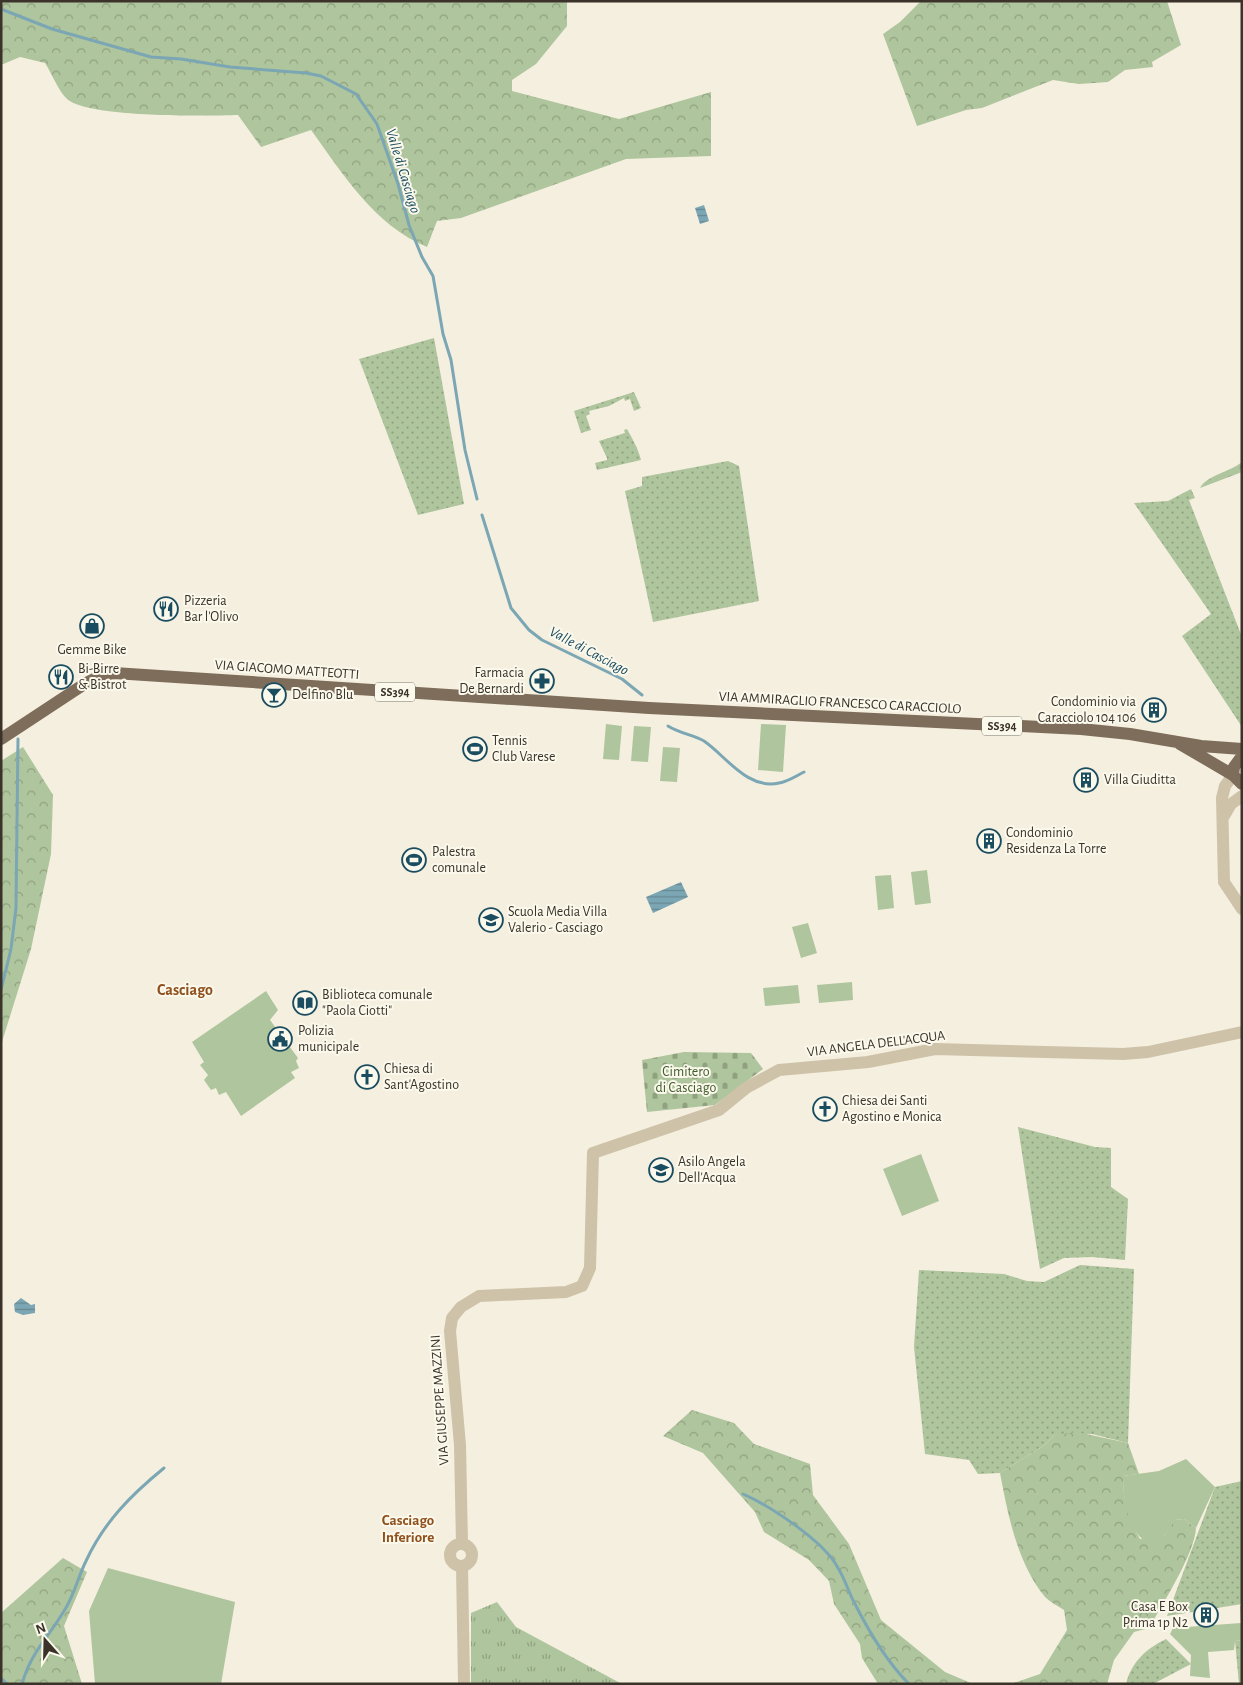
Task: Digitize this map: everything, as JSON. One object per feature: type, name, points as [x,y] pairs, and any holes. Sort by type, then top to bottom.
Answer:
[{"type":"main road","name":"VIA GIACOMO MATTEOTTI","points":[[1,739],[86,683],[100,676],[114,674],[649,708]]},
{"type":"main road","name":"VIA AMMIRAGLIO FRANCESCO CARACCIOLO","points":[[649,708],[1082,729],[1130,734],[1178,743],[1242,749]]},
{"type":"main road","name":"VIA AMMIRAGLIO FRANCESCO CARACCIOLO","points":[[1178,743],[1237,780]]},
{"type":"main road","points":[[1237,780],[1234,767],[1242,756]]},
{"type":"street","points":[[1215,766],[1225,786],[1222,798],[1224,816],[1224,882],[1242,909]]},
{"type":"street","points":[[1225,786],[1237,780]]},
{"type":"street","points":[[1224,816],[1231,804],[1242,796]]},
{"type":"street","name":"VIA ANGELA DELL'ACQUA","points":[[593,1153],[719,1110],[746,1088],[779,1070],[868,1062],[936,1049],[1123,1054],[1148,1052],[1242,1032]]},
{"type":"street","name":"VIA GIUSEPPE MAZZINI","points":[[464,1684],[462,1566],[455,1565],[451,1560],[450,1554],[456,1545],[462,1544],[460,1445],[450,1331],[452,1318],[461,1307],[479,1296],[566,1292],[582,1286],[590,1268],[593,1153]]},
{"type":"green space","points":[[1,1],[567,1],[567,26],[536,64],[512,80],[512,91],[619,119],[711,92],[711,156],[626,159],[461,218],[437,221],[427,247],[391,226],[375,212],[348,181],[311,130],[261,147],[238,115],[149,115],[98,110],[79,105],[67,99],[45,63],[20,57],[1,65]]},
{"type":"green space","points":[[921,1],[1167,1],[1181,45],[1152,62],[1153,67],[1125,70],[1108,82],[1079,84],[1053,80],[982,108],[966,110],[917,126],[883,34],[900,22]]},
{"type":"green space","points":[[434,338],[464,504],[418,515],[359,359]]},
{"type":"green space","points":[[634,392],[641,408],[634,411],[630,399],[625,401],[624,398],[609,406],[589,411],[590,414],[586,416],[591,430],[581,433],[574,411]]},
{"type":"green space","points":[[627,429],[641,460],[597,470],[595,463],[607,460],[599,441],[625,433],[624,430]]},
{"type":"green space","points":[[728,461],[739,466],[759,601],[653,622],[625,491],[642,486],[642,477]]},
{"type":"green space","points":[[1242,462],[1242,472],[1200,488],[1208,480]]},
{"type":"green space","points":[[1191,489],[1195,498],[1189,500],[1242,637],[1242,727],[1182,636],[1211,614],[1134,503],[1168,501]]},
{"type":"green space","points":[[606,724],[622,726],[619,760],[603,759]]},
{"type":"green space","points":[[761,724],[786,725],[783,772],[758,770]]},
{"type":"green space","points":[[634,726],[651,727],[648,762],[631,761]]},
{"type":"green space","points":[[23,747],[53,795],[51,854],[31,949],[1,1045],[1,761]]},
{"type":"green space","points":[[663,747],[680,748],[677,782],[660,781]]},
{"type":"green space","points":[[927,870],[931,903],[915,905],[911,872]]},
{"type":"green space","points":[[891,875],[894,908],[878,910],[875,876]]},
{"type":"green space","points":[[808,923],[817,953],[801,958],[792,927]]},
{"type":"green space","points":[[852,982],[853,1000],[819,1003],[817,985]]},
{"type":"green space","points":[[798,985],[800,1003],[765,1006],[763,988]]},
{"type":"green space","points":[[266,991],[278,1010],[270,1020],[298,1058],[296,1061],[299,1068],[291,1072],[295,1078],[241,1116],[226,1092],[219,1095],[216,1088],[211,1090],[204,1080],[208,1075],[200,1065],[204,1062],[192,1042]]},
{"type":"green space","name":"Cimitero di Casciago","points":[[684,1052],[751,1053],[763,1069],[715,1105],[647,1112],[642,1060]]},
{"type":"green space","points":[[1018,1127],[1095,1147],[1111,1148],[1111,1187],[1128,1199],[1125,1260],[1092,1257],[1064,1258],[1040,1269]]},
{"type":"green space","points":[[921,1154],[939,1201],[902,1216],[883,1169]]},
{"type":"green space","points":[[1080,1265],[1134,1269],[1128,1443],[1092,1434],[1054,1435],[1045,1445],[1000,1473],[978,1474],[969,1460],[925,1454],[914,1347],[919,1270],[1004,1274],[1027,1281],[1044,1282]]},
{"type":"green space","points":[[692,1410],[734,1423],[754,1444],[810,1464],[813,1495],[849,1544],[881,1620],[945,1672],[973,1684],[878,1684],[862,1658],[860,1644],[834,1604],[829,1581],[809,1560],[764,1532],[755,1512],[703,1453],[663,1436]]},
{"type":"green space","points":[[1077,1432],[1128,1443],[1139,1474],[1123,1476],[1125,1501],[1132,1524],[1140,1539],[1164,1536],[1174,1520],[1184,1519],[1196,1528],[1194,1539],[1177,1579],[1149,1628],[1134,1632],[1114,1660],[1107,1684],[1011,1684],[1040,1674],[1067,1630],[1064,1610],[1045,1597],[1027,1569],[1010,1522],[1000,1473],[1045,1445],[1054,1435]]},
{"type":"green space","points":[[1186,1459],[1215,1487],[1196,1528],[1184,1519],[1175,1520],[1164,1536],[1150,1545],[1142,1539],[1131,1524],[1125,1505],[1123,1476],[1159,1471]]},
{"type":"green space","points":[[1242,1481],[1242,1604],[1167,1616],[1215,1487]]},
{"type":"green space","points":[[63,1558],[87,1572],[64,1626],[82,1684],[1,1684],[1,1613]]},
{"type":"green space","points":[[108,1568],[235,1602],[221,1684],[95,1684],[89,1611]]},
{"type":"green space","points":[[497,1602],[516,1627],[622,1684],[471,1684],[471,1613]]},
{"type":"green space","points":[[1242,1605],[1242,1640],[1235,1641],[1234,1650],[1208,1652],[1210,1678],[1190,1676],[1191,1655],[1170,1634],[1173,1628],[1241,1623],[1240,1606]]},
{"type":"green space","points":[[1166,1639],[1191,1664],[1153,1684],[1126,1684],[1136,1662],[1152,1647]]},
{"type":"green space","points":[[1242,1640],[1242,1684],[1239,1684],[1235,1641]]},
{"type":"water","points":[[704,205],[709,221],[700,224],[695,208]]},
{"type":"water","points":[[681,882],[688,897],[653,913],[646,897]]},
{"type":"water","points":[[21,1298],[31,1305],[35,1304],[35,1313],[23,1315],[15,1312],[14,1304]]},
{"type":"waterway","name":"Valle di Casciago","points":[[1,9],[52,29],[151,57],[181,59],[230,67],[306,73],[321,76],[356,94],[377,124],[398,184],[409,225],[422,257],[433,276],[443,334],[451,360],[465,450],[477,499]]},
{"type":"waterway","name":"Valle di Casciago","points":[[482,515],[511,608],[529,630],[542,640],[622,679],[642,695]]},
{"type":"waterway","name":"Valle di Casciago","points":[[668,726],[704,741],[747,777],[757,782],[767,784],[782,782],[804,772]]},
{"type":"waterway","points":[[1,990],[11,949],[16,908],[18,739]]},
{"type":"waterway","points":[[22,1684],[35,1654],[67,1605],[86,1561],[101,1534],[119,1510],[140,1488],[164,1468]]},
{"type":"waterway","points":[[743,1494],[795,1525],[831,1558],[872,1635],[885,1656],[909,1684]]},
{"type":"waterway","points":[[1,1678],[7,1684]]},
{"type":"place","name":"Pizzeria Bar l'Olivo","points":[[166,609]]},
{"type":"place","name":"Gemme Bike","points":[[92,626]]},
{"type":"place","name":"Bi-Birre & Bistrot","points":[[61,677]]},
{"type":"place","name":"Farmacia De Bernardi","points":[[542,681]]},
{"type":"place","name":"Delfino Blu","points":[[274,695]]},
{"type":"place","name":"Condominio via Caracciolo 104 106","points":[[1154,710]]},
{"type":"place","name":"Tennis Club Varese","points":[[475,749]]},
{"type":"place","name":"Villa Giuditta","points":[[1086,780]]},
{"type":"place","name":"Condominio Residenza La Torre","points":[[989,841]]},
{"type":"place","name":"Palestra comunale","points":[[414,860]]},
{"type":"place","name":"Scuola Media Villa Valerio - Casciago","points":[[491,920]]},
{"type":"place","name":"Biblioteca comunale \"Paola Ciotti\"","points":[[305,1003]]},
{"type":"place","name":"Polizia municipale","points":[[280,1039]]},
{"type":"place","name":"Chiesa di Sant'Agostino","points":[[367,1077]]},
{"type":"place","name":"Chiesa dei Santi Agostino e Monica","points":[[825,1109]]},
{"type":"place","name":"Asilo Angela Dell'Acqua","points":[[661,1170]]},
{"type":"place","name":"Casa E Box Prima 1p N2","points":[[1206,1615]]},
{"type":"district","name":"Casciago","points":[[185,990]]},
{"type":"district","name":"Casciago Inferiore","points":[[408,1528]]}]
